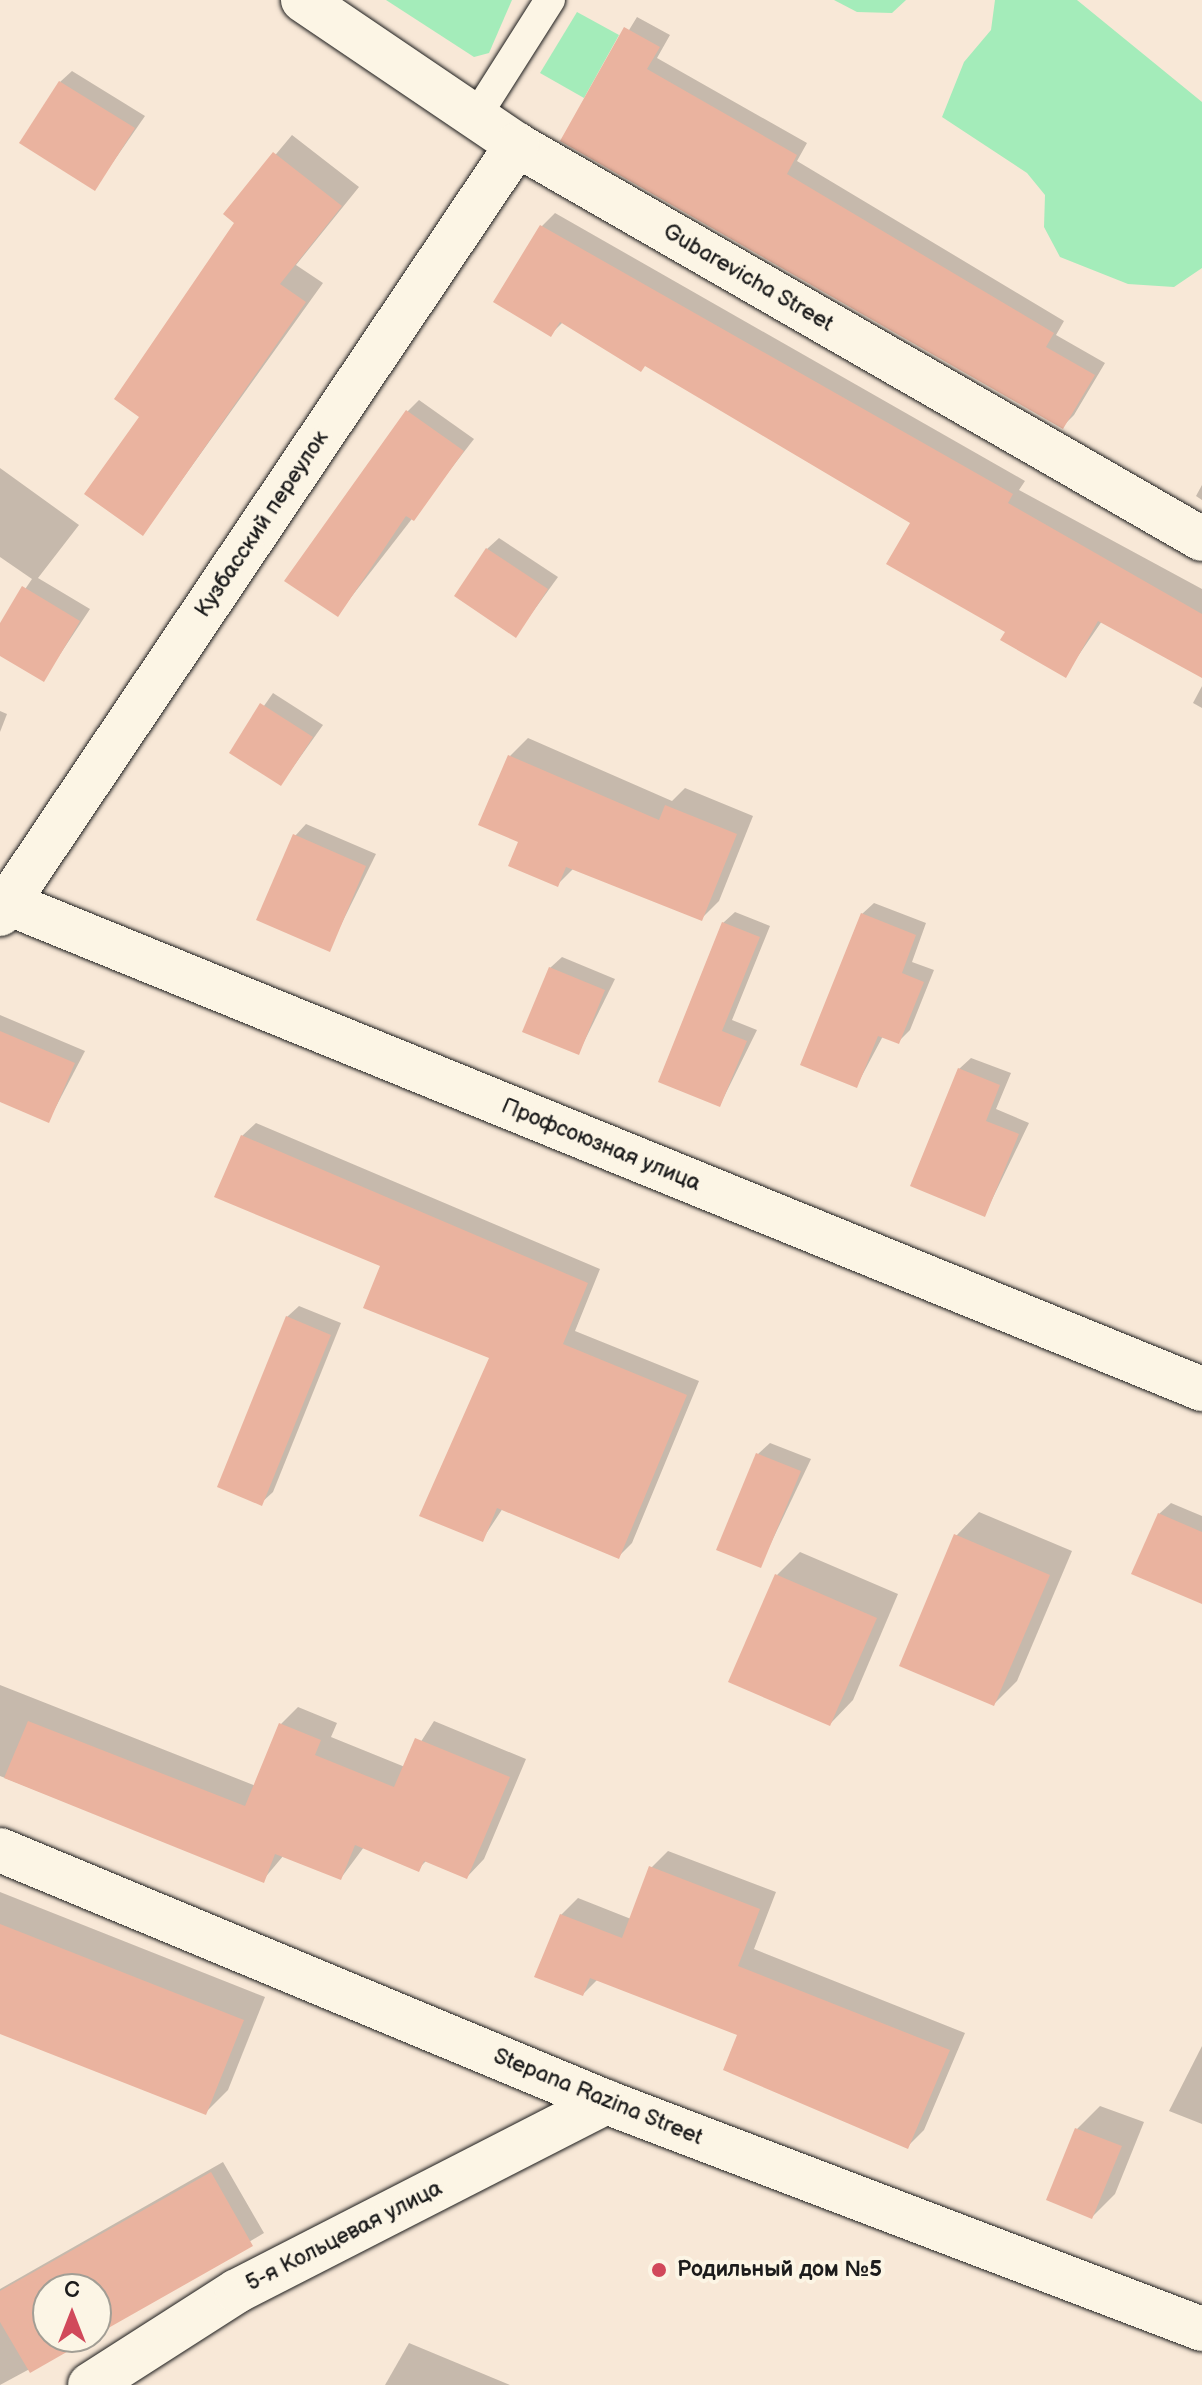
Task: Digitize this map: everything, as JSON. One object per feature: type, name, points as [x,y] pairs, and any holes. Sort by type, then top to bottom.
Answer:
[{"type":"street","name":"Gubarevicha Street","points":[[303,0],[517,145],[1202,539]]},
{"type":"street","name":"Кузбасский переулок","points":[[2,905],[517,145]]},
{"type":"street","name":"Профсоюзная улица","points":[[2,905],[1202,1389]]},
{"type":"street","name":"Stepana Razina Street","points":[[0,1850],[606,2102],[1202,2329]]},
{"type":"street","name":"5-я Кольцевая улица","points":[[90,2385],[237,2291],[606,2102]]},
{"type":"lane","points":[[475,118],[550,0]]},
{"type":"green space","points":[[386,0],[512,0],[489,53],[474,57]]},
{"type":"green space","points":[[834,0],[906,0],[892,13],[857,12]]},
{"type":"green space","points":[[995,0],[1077,0],[1202,102],[1202,268],[1174,287],[1128,284],[1060,257],[1044,227],[1045,195],[1027,173],[942,117],[964,62],[991,30]]},
{"type":"green space","points":[[577,12],[619,35],[584,98],[540,73]]},
{"type":"building","points":[[624,27],[660,47],[647,69],[797,155],[787,174],[1054,333],[1046,347],[1095,375],[1063,429],[560,141]]},
{"type":"building","points":[[59,81],[135,128],[95,191],[19,143]]},
{"type":"building","points":[[273,152],[342,206],[280,284],[306,302],[143,536],[84,494],[139,417],[114,399],[234,223],[223,214]]},
{"type":"building","points":[[540,225],[1013,494],[1008,503],[1202,614],[1202,678],[1098,621],[1066,678],[1000,640],[1005,632],[886,564],[910,523],[645,366],[641,372],[560,322],[551,337],[493,302]]},
{"type":"building","points":[[406,410],[464,451],[414,521],[406,516],[338,617],[284,581]]},
{"type":"building","points":[[486,548],[548,589],[516,638],[454,596]]},
{"type":"building","points":[[22,586],[80,621],[44,682],[0,656],[0,623]]},
{"type":"building","points":[[260,703],[313,737],[281,786],[229,753]]},
{"type":"building","points":[[508,755],[659,820],[665,805],[737,834],[702,921],[566,867],[558,887],[508,866],[518,842],[478,825]]},
{"type":"building","points":[[293,834],[366,866],[330,952],[256,920]]},
{"type":"building","points":[[861,913],[916,935],[902,973],[924,982],[899,1044],[878,1036],[857,1088],[800,1065]]},
{"type":"building","points":[[722,922],[760,937],[722,1031],[747,1041],[720,1107],[658,1082]]},
{"type":"building","points":[[549,967],[605,990],[579,1055],[522,1032]]},
{"type":"building","points":[[0,1031],[75,1063],[49,1123],[0,1102]]},
{"type":"building","points":[[958,1068],[1000,1085],[986,1121],[1019,1134],[985,1217],[910,1186]]},
{"type":"building","points":[[241,1135],[588,1283],[563,1344],[687,1395],[619,1559],[497,1508],[483,1542],[419,1516],[489,1358],[363,1308],[380,1266],[214,1197]]},
{"type":"building","points":[[286,1316],[331,1335],[262,1506],[217,1487]]},
{"type":"building","points":[[756,1453],[801,1471],[761,1568],[716,1550]]},
{"type":"building","points":[[1158,1513],[1202,1532],[1202,1604],[1131,1574]]},
{"type":"building","points":[[954,1534],[1050,1575],[994,1706],[899,1666]]},
{"type":"building","points":[[775,1574],[877,1618],[830,1726],[728,1682]]},
{"type":"building","points":[[28,1721],[245,1806],[279,1723],[321,1740],[315,1755],[394,1787],[415,1738],[510,1777],[467,1879],[424,1861],[419,1872],[355,1845],[341,1880],[275,1854],[264,1883],[4,1778]]},
{"type":"building","points":[[649,1866],[760,1909],[738,1966],[950,2050],[908,2149],[723,2070],[737,2035],[590,1978],[583,1996],[534,1977],[560,1914],[622,1938]]},
{"type":"building","points":[[0,1924],[244,2020],[206,2115],[0,2034]]},
{"type":"building","points":[[1075,2128],[1122,2146],[1092,2219],[1046,2200]]},
{"type":"building","points":[[211,2172],[253,2246],[112,2326],[112,2273],[32,2273],[32,2353],[65,2353],[30,2373],[0,2322],[0,2291]]},
{"type":"place","name":"Родильный дом №5","points":[[659,2270]]}]
